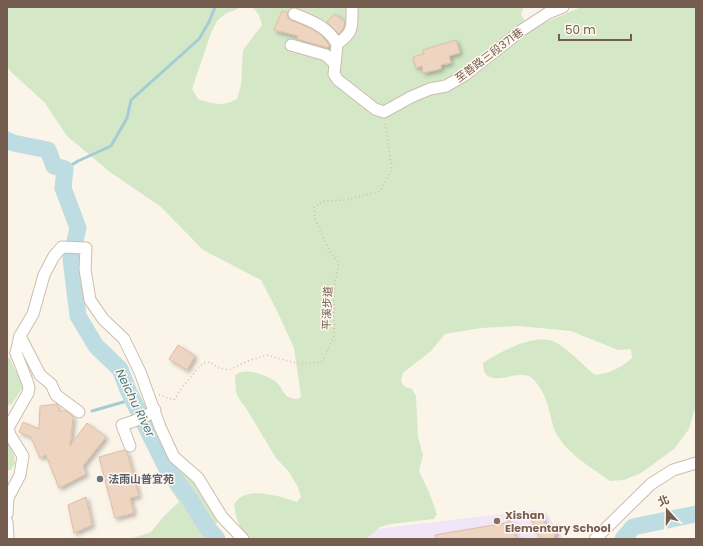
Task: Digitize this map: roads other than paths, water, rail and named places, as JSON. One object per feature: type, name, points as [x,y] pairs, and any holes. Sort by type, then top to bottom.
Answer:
[{"type":"street","points":[[337,44],[346,38],[352,30],[352,7]]},
{"type":"street","name":"至善路三段371巷","points":[[334,64],[334,74],[338,80],[375,109],[384,112],[411,97],[446,86],[465,75],[522,30],[548,13],[564,7]]},
{"type":"street","points":[[294,14],[321,26],[333,37],[337,44],[334,64]]},
{"type":"street","points":[[291,45],[326,55],[334,64]]},
{"type":"street","points":[[7,514],[8,498],[20,475],[23,456],[10,435],[8,428],[28,393],[29,387],[12,354],[20,336],[33,314],[44,275],[54,256],[62,247],[86,248],[85,269],[90,300],[103,319],[124,339],[140,372],[160,427],[174,457],[198,478],[222,517],[243,539]]},
{"type":"street","points":[[20,336],[40,375],[51,384],[56,395],[79,412]]},
{"type":"street","points":[[130,446],[122,425],[143,418],[155,410]]},
{"type":"street","points":[[595,539],[651,484],[673,470],[696,463]]},
{"type":"street","points":[[7,522],[8,539]]},
{"type":"waterway","points":[[65,169],[78,161],[111,146],[127,118],[131,100],[199,39],[209,22],[215,7]]},
{"type":"waterway","name":"Neichu River","points":[[7,140],[13,143],[48,150],[54,166],[65,169],[63,188],[78,228],[71,259],[78,316],[96,346],[120,369],[128,390],[166,467],[189,498],[206,526],[217,539]]},
{"type":"waterway","points":[[92,411],[134,399]]},
{"type":"waterway","points":[[623,539],[633,527],[696,514]]},
{"type":"place","name":"法雨山普宜苑","points":[[100,479]]},
{"type":"place","name":"Xishan Elementary School","points":[[497,521]]}]
